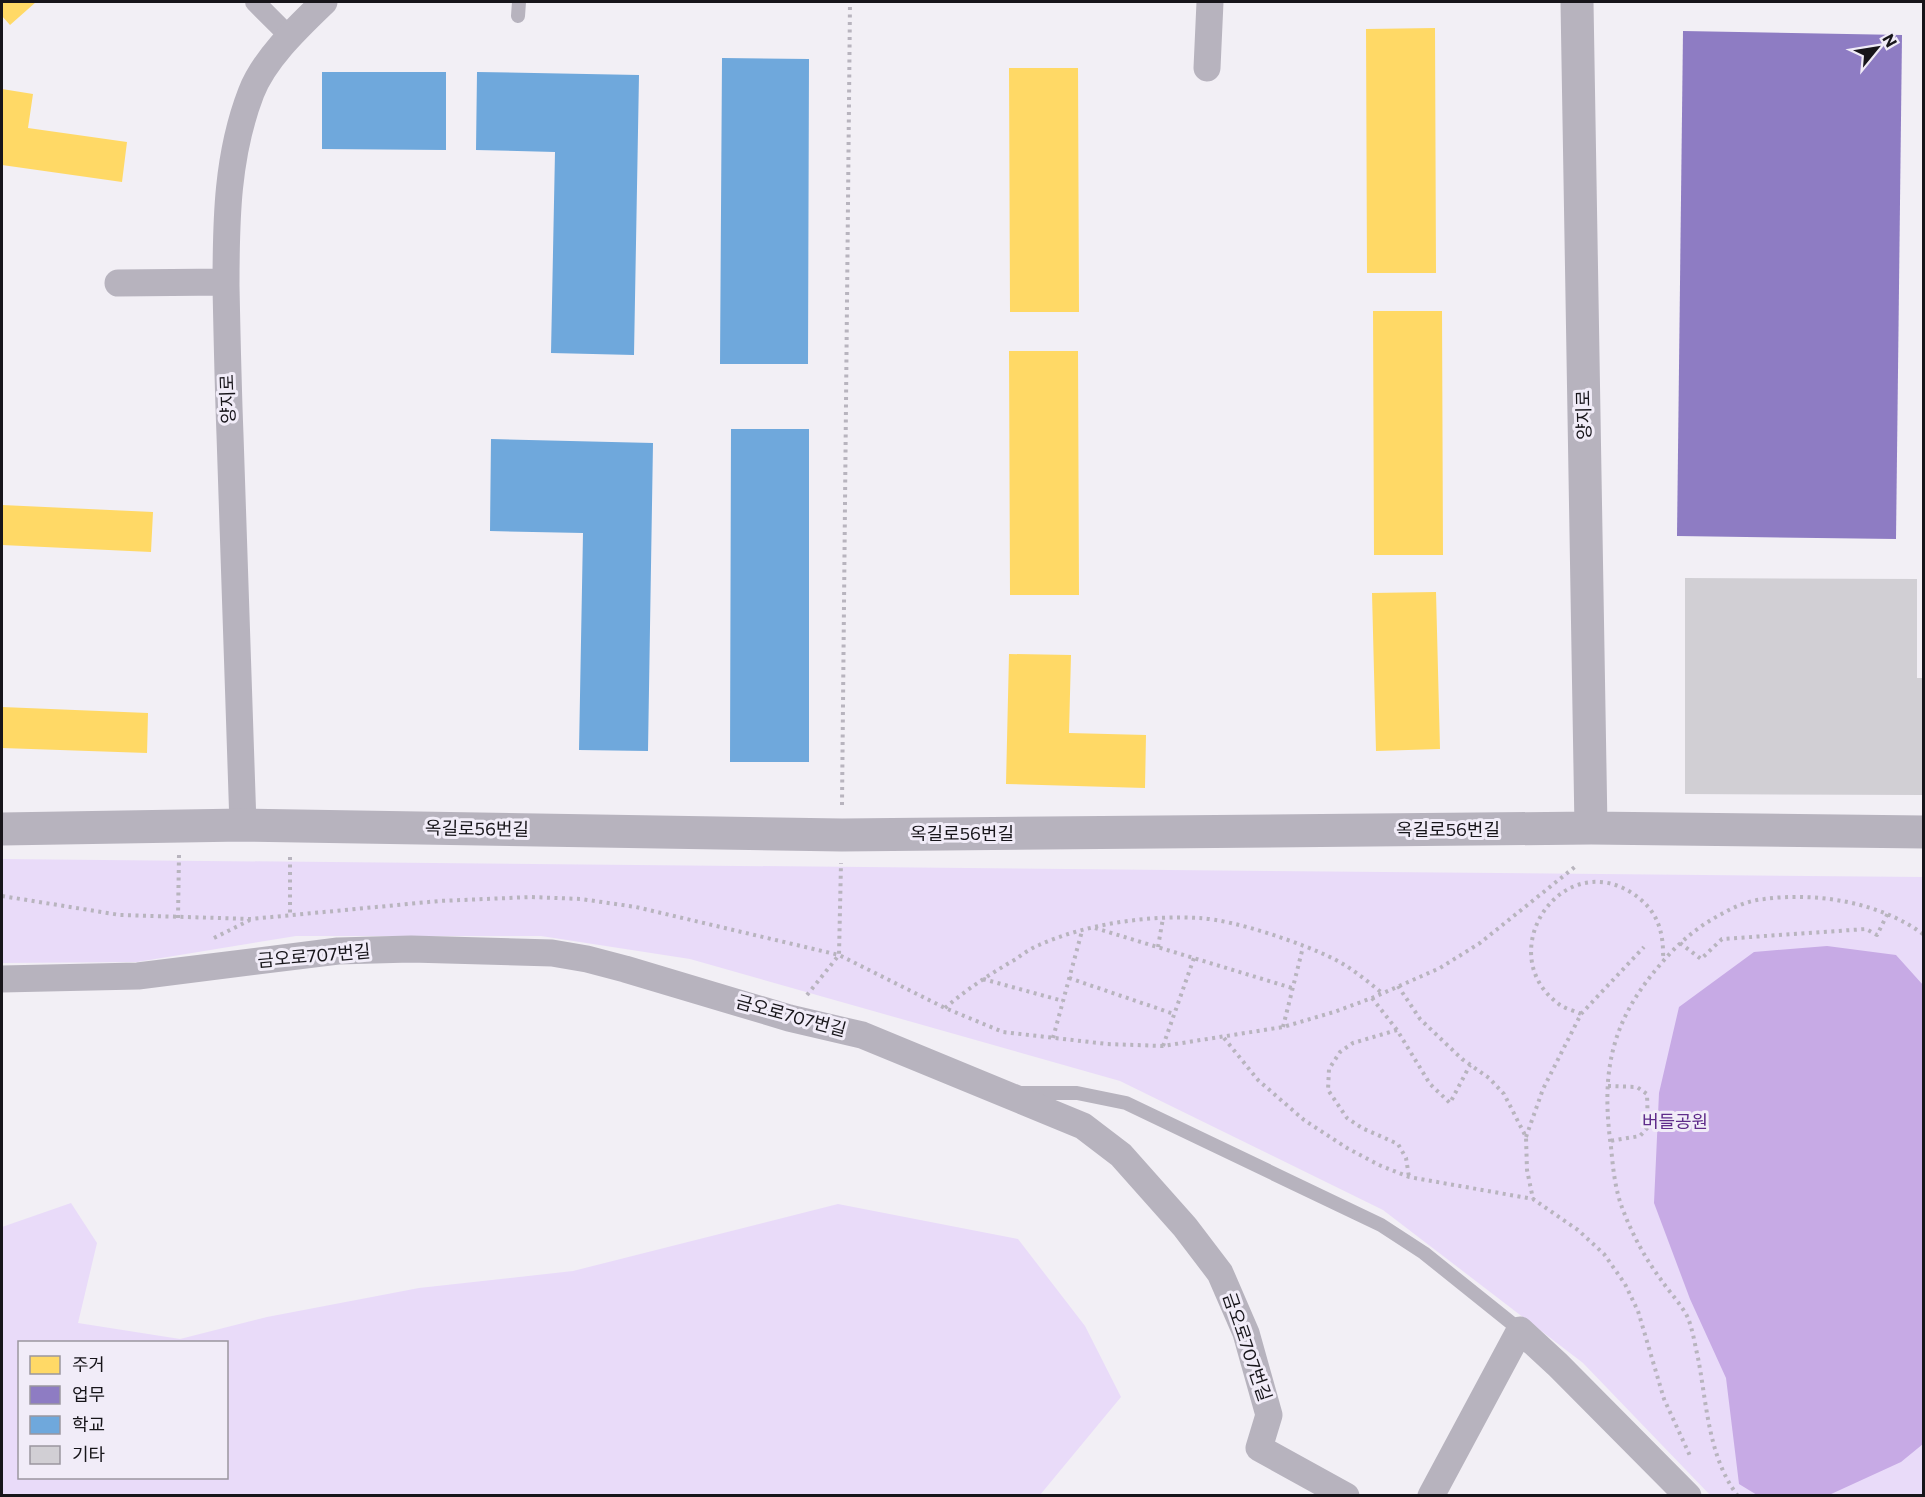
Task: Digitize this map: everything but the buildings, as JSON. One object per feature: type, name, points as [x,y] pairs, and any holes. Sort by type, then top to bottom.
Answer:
[{"type":"street","points":[[255,2],[289,36]]},
{"type":"street","name":"양지로","points":[[243,825],[227,349],[226,213],[232,162],[251,91],[289,36],[324,2]]},
{"type":"street","points":[[1207,68],[1210,2]]},
{"type":"street","name":"양지로","points":[[1576,2],[1591,828]]},
{"type":"street","points":[[118,283],[226,282]]},
{"type":"street","name":"옥길로56번길","points":[[2,829],[243,825],[842,835],[1591,828],[1923,832]]},
{"type":"street","name":"금오로707번길","points":[[2,979],[138,976],[338,951],[411,949],[552,953],[626,969],[789,1018],[862,1035],[1083,1126],[1121,1155],[1185,1227],[1220,1273],[1246,1333],[1269,1415],[1259,1448],[1346,1496]]},
{"type":"street","points":[[1431,1496],[1520,1330],[1558,1365],[1688,1496]]},
{"type":"lane","points":[[518,16],[519,2]]},
{"type":"lane","points":[[999,1092],[1077,1093],[1126,1103],[1381,1224],[1424,1253],[1520,1330]]},
{"type":"path","points":[[789,1018],[839,956],[850,2]]},
{"type":"path","points":[[290,826],[290,916]]},
{"type":"path","points":[[178,918],[180,827]]},
{"type":"path","points":[[2,896],[120,915],[251,919],[439,901],[531,897],[581,898],[636,907],[839,956],[945,1008],[1003,1032],[1107,1044],[1162,1046],[1283,1027],[1372,998],[1440,968],[1480,943],[1576,866]]},
{"type":"path","points":[[1581,1014],[1561,1006],[1545,991],[1534,972],[1530,951],[1533,929],[1544,909],[1560,893],[1580,884],[1602,882],[1624,888],[1642,900],[1656,918],[1664,939],[1663,961]]},
{"type":"path","points":[[1738,1496],[1720,1466],[1711,1436],[1694,1338],[1687,1317],[1651,1267],[1623,1210],[1615,1180],[1607,1110],[1611,1061],[1621,1025],[1641,986],[1680,943],[1698,928],[1727,911],[1754,900],[1782,896],[1808,896],[1862,906],[1888,913],[1923,935]]},
{"type":"path","points":[[1680,943],[1701,959],[1722,939],[1866,929],[1878,935],[1888,913]]},
{"type":"path","points":[[945,1008],[982,979],[1038,945],[1094,927],[1163,918],[1201,918],[1237,925],[1303,946],[1334,959],[1382,993]]},
{"type":"path","points":[[1158,947],[1163,918]]},
{"type":"path","points":[[1094,927],[1292,988]]},
{"type":"path","points":[[1053,1038],[1082,930]]},
{"type":"path","points":[[1283,1027],[1303,946]]},
{"type":"path","points":[[1533,1199],[1527,1170],[1526,1137],[1543,1089],[1581,1014],[1644,947]]},
{"type":"path","points":[[1162,1046],[1194,958]]},
{"type":"path","points":[[1069,978],[1174,1014]]},
{"type":"path","points":[[982,979],[1063,1001]]},
{"type":"path","points":[[1398,986],[1420,1019],[1470,1065],[1490,1077],[1504,1094],[1526,1137]]},
{"type":"path","points":[[1372,998],[1397,1030],[1430,1084],[1450,1103],[1470,1065]]},
{"type":"path","points":[[1397,1030],[1353,1043],[1340,1052],[1329,1069],[1328,1090],[1347,1118],[1362,1128],[1398,1144],[1406,1158],[1409,1177]]},
{"type":"path","points":[[1224,1038],[1258,1080],[1304,1120],[1347,1148],[1409,1177],[1533,1199],[1578,1230],[1604,1254],[1625,1284],[1638,1311],[1664,1400],[1694,1464]]},
{"type":"path","points":[[1608,1086],[1637,1087],[1647,1094],[1648,1127],[1640,1136],[1610,1142]]},
{"type":"green space","name":"버들공원","points":[[2,859],[1923,877],[1923,1495],[1710,1495],[1583,1363],[1383,1210],[1120,1081],[690,959],[541,936],[296,936],[137,962],[2,963]]},
{"type":"green space","points":[[71,1203],[97,1243],[78,1323],[180,1339],[267,1317],[419,1288],[573,1271],[838,1204],[1018,1239],[1085,1326],[1121,1397],[1040,1495],[2,1495],[2,1227]]},
{"type":"shaded area","points":[[1827,946],[1896,955],[1923,985],[1923,1444],[1901,1462],[1829,1495],[1757,1495],[1739,1484],[1726,1378],[1690,1299],[1654,1203],[1659,1093],[1679,1007],[1754,952]]}]
